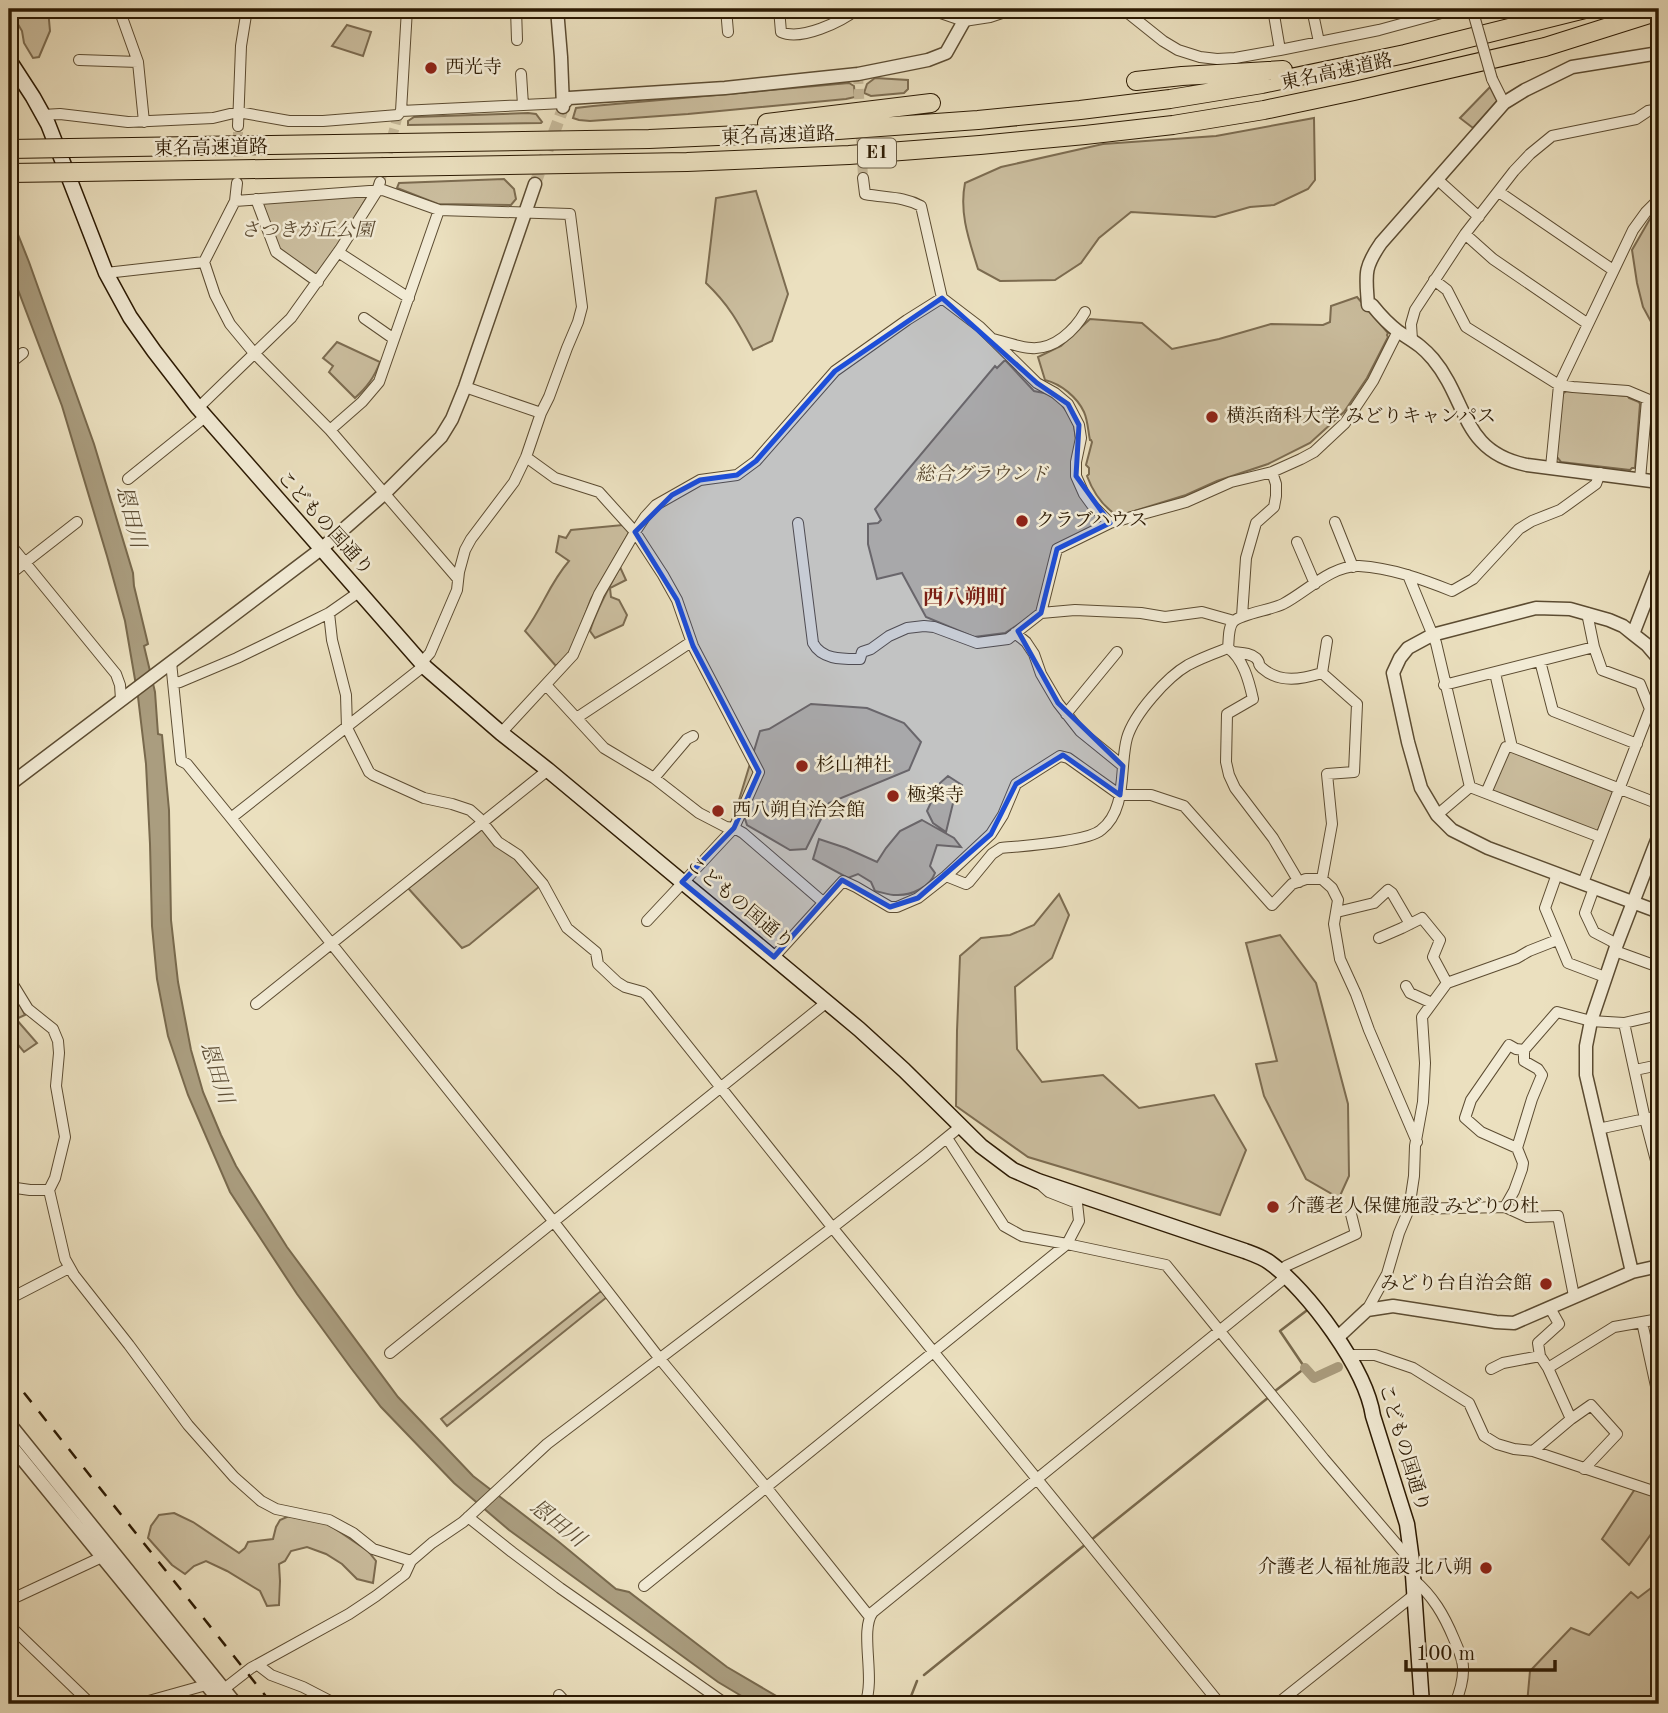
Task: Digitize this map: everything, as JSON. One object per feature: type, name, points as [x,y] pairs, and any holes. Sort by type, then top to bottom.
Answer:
[{"type":"highway","name":"東名高速道路","points":[[9,149],[649,139],[810,132],[978,120],[1106,107],[1262,84],[1405,54],[1585,9]]},
{"type":"highway","name":"東名高速道路","points":[[9,173],[687,162],[849,155],[980,145],[1173,125],[1264,110],[1545,47],[1659,11]]},
{"type":"highway","points":[[1545,47],[1659,19]]},
{"type":"highway","points":[[1136,81],[1270,72],[1487,33]]},
{"type":"highway","points":[[649,139],[931,103]]},
{"type":"main road","name":"こどもの国通り","points":[[9,60],[43,115],[106,273],[138,329],[201,412],[426,668],[827,1002],[904,1070],[1003,1164],[1038,1181],[1245,1251],[1284,1274],[1303,1294],[1349,1355],[1362,1379],[1407,1524],[1422,1704]]},
{"type":"street","points":[[119,9],[138,62],[144,121]]},
{"type":"street","points":[[238,126],[242,46],[247,9]]},
{"type":"street","points":[[43,115],[60,114],[128,122],[214,118],[238,113],[289,121],[398,115],[401,111],[407,9]]},
{"type":"street","points":[[516,9],[517,40]]},
{"type":"street","points":[[557,9],[563,107]]},
{"type":"street","points":[[726,9],[728,32]]},
{"type":"street","points":[[779,9],[781,32],[787,34],[828,26],[857,9]]},
{"type":"street","points":[[929,9],[990,17],[1014,9]]},
{"type":"street","points":[[1123,9],[1178,50],[1217,59],[1280,50],[1380,30],[1456,9]]},
{"type":"street","points":[[1273,9],[1280,50]]},
{"type":"street","points":[[1312,9],[1319,42]]},
{"type":"street","points":[[1473,10],[1492,79],[1504,103]]},
{"type":"street","points":[[563,107],[569,97],[725,88],[858,74],[928,60],[946,53],[964,15]]},
{"type":"street","points":[[1659,52],[1572,67],[1504,103],[1381,243],[1369,260],[1365,275],[1368,305],[1372,305],[1382,318],[1419,344],[1435,362],[1454,392],[1465,419],[1479,438],[1496,454],[1515,462],[1659,482]]},
{"type":"street","points":[[79,60],[138,62]]},
{"type":"street","points":[[521,74],[523,105]]},
{"type":"street","points":[[401,111],[523,105],[563,107]]},
{"type":"street","points":[[1412,340],[1411,324],[1415,310],[1434,280],[1465,234],[1530,154],[1552,136],[1636,119],[1648,111],[1659,109]]},
{"type":"street","points":[[863,178],[865,194],[908,199],[921,206],[942,298],[991,339],[1037,383],[1068,404],[1079,425],[1081,438],[1076,476],[1084,494],[1110,523]]},
{"type":"street","points":[[1438,180],[1479,217]]},
{"type":"street","points":[[237,183],[236,201],[204,262],[224,315],[254,353],[330,430],[458,579]]},
{"type":"street","points":[[9,785],[321,549],[384,493],[441,436],[452,419],[465,387],[535,184]]},
{"type":"street","points":[[236,201],[379,186]]},
{"type":"street","points":[[231,818],[419,670],[430,653],[457,590],[465,550],[471,538],[514,482],[526,457],[582,307],[570,214],[439,210],[383,190],[379,186]]},
{"type":"street","points":[[128,479],[201,412],[254,353],[291,318],[338,252],[379,186]]},
{"type":"street","points":[[1499,192],[1613,270]]},
{"type":"street","points":[[256,200],[276,252],[318,282]]},
{"type":"street","points":[[1551,467],[1559,385],[1633,230],[1659,200]]},
{"type":"street","points":[[330,430],[362,402],[379,382],[439,210]]},
{"type":"street","points":[[1465,234],[1493,259],[1588,324]]},
{"type":"street","points":[[338,252],[409,298]]},
{"type":"street","points":[[106,273],[204,262]]},
{"type":"street","points":[[1434,280],[1447,290],[1465,327],[1559,385],[1628,391],[1659,404]]},
{"type":"street","points":[[501,733],[573,655],[599,594],[635,532],[656,505],[700,480],[737,475],[756,461],[835,371],[942,298]]},
{"type":"street","points":[[991,339],[1034,349],[1052,345],[1078,324],[1085,313]]},
{"type":"street","points":[[364,318],[394,339]]},
{"type":"street","points":[[1041,613],[1057,549],[1110,523],[1186,502],[1231,482],[1272,472],[1314,452],[1345,424],[1373,381],[1398,331]]},
{"type":"street","points":[[9,364],[23,353]]},
{"type":"street","points":[[465,387],[541,413]]},
{"type":"street","points":[[1640,479],[1647,400]]},
{"type":"street","points":[[526,457],[555,478],[598,492],[635,532],[677,600],[691,642],[759,772],[734,828],[647,920]]},
{"type":"street","points":[[1272,472],[1276,484],[1274,507],[1256,523],[1246,558],[1238,619],[1230,629],[1231,650],[1249,681],[1253,699],[1227,714],[1226,762],[1235,788],[1273,838],[1299,882]]},
{"type":"street","points":[[798,523],[813,643],[816,649],[825,655],[860,659],[862,652],[889,636],[907,628],[924,625],[977,643],[1007,639],[1041,613],[1075,610],[1165,617],[1202,612],[1238,619],[1273,609],[1334,572],[1353,567],[1418,577],[1452,591],[1469,582],[1519,529],[1560,510],[1596,484],[1600,473]]},
{"type":"street","points":[[9,575],[77,522]]},
{"type":"street","points":[[1335,522],[1353,567]]},
{"type":"street","points":[[1297,542],[1315,584]]},
{"type":"street","points":[[9,543],[116,674],[123,697]]},
{"type":"street","points":[[1633,634],[1659,567]]},
{"type":"street","points":[[1408,575],[1436,643],[1470,787]]},
{"type":"street","points":[[174,683],[237,657],[329,613],[359,592]]},
{"type":"street","points":[[1659,659],[1647,645],[1623,626],[1570,609],[1536,608],[1432,635],[1408,648],[1393,673],[1421,789],[1437,815],[1452,830],[1557,874],[1659,912]]},
{"type":"street","points":[[329,613],[332,640],[346,695],[346,728],[371,774],[424,798],[470,810],[498,842],[518,855],[543,884],[567,928],[596,952],[598,964],[617,982],[647,995],[832,1228],[1220,1704]]},
{"type":"street","points":[[1587,613],[1602,670],[1640,684],[1650,709],[1600,837],[1588,886],[1585,913],[1594,932],[1616,948],[1659,967]]},
{"type":"street","points":[[1015,633],[1026,642],[1034,654],[1048,687],[1080,731],[1123,766]]},
{"type":"street","points":[[1322,673],[1327,641]]},
{"type":"street","points":[[578,717],[691,642]]},
{"type":"street","points":[[1444,685],[1594,647]]},
{"type":"street","points":[[946,876],[966,884],[992,854],[1001,848],[1061,841],[1101,830],[1112,816],[1120,795],[1127,739],[1135,719],[1155,694],[1185,667],[1231,650],[1255,657],[1262,668],[1273,675],[1288,679],[1299,680],[1322,673]]},
{"type":"street","points":[[1066,713],[1117,652]]},
{"type":"street","points":[[1540,661],[1553,711],[1637,744]]},
{"type":"street","points":[[168,664],[174,683],[181,761],[187,764],[231,818],[660,1359],[869,1616]]},
{"type":"street","points":[[1322,673],[1357,704],[1354,772],[1327,774],[1332,824],[1322,879]]},
{"type":"street","points":[[1494,673],[1512,747]]},
{"type":"street","points":[[546,685],[604,748],[654,778],[699,813],[743,833],[823,902]]},
{"type":"street","points":[[654,778],[687,739],[693,736]]},
{"type":"street","points":[[1486,793],[1506,747],[1512,747],[1659,804]]},
{"type":"street","points":[[774,957],[843,881],[890,907],[897,907],[918,898],[991,834],[1003,815],[1016,784],[1060,756],[1068,758],[1120,795],[1151,795],[1184,806],[1272,905],[1292,884],[1306,879],[1322,879],[1332,888],[1338,900],[1334,923],[1340,959],[1417,1142]]},
{"type":"street","points":[[256,1004],[548,770]]},
{"type":"street","points":[[1437,815],[1470,787]]},
{"type":"street","points":[[1470,787],[1600,837]]},
{"type":"street","points":[[1632,1272],[1586,1075],[1586,1046],[1605,977],[1659,835]]},
{"type":"street","points":[[1557,874],[1545,908],[1557,940],[1568,963],[1605,977]]},
{"type":"street","points":[[1337,910],[1374,903],[1388,890],[1410,924]]},
{"type":"street","points":[[1378,937],[1422,918],[1440,940],[1433,957],[1447,983]]},
{"type":"street","points":[[1337,1338],[1367,1310],[1387,1274],[1409,1209],[1415,1146],[1423,1102],[1422,1017],[1447,983],[1517,958],[1557,940]]},
{"type":"street","points":[[9,978],[28,1009],[53,1029],[58,1041],[56,1086],[65,1138],[55,1178],[49,1190],[69,1268],[188,1426],[234,1477],[261,1501],[276,1509],[329,1520],[353,1532],[373,1549],[411,1561]]},
{"type":"street","points":[[1406,986],[1410,993],[1432,1003]]},
{"type":"street","points":[[390,1353],[827,1002]]},
{"type":"street","points":[[1505,1207],[1522,1169],[1523,1163],[1517,1148],[1542,1075],[1538,1069],[1524,1061],[1524,1050],[1558,1012],[1591,1021],[1624,1023],[1659,1014]]},
{"type":"street","points":[[1624,1023],[1645,1119],[1659,1167]]},
{"type":"street","points":[[1517,1148],[1480,1132],[1465,1118],[1471,1100],[1508,1045],[1524,1050]]},
{"type":"street","points":[[1635,1070],[1659,1065]]},
{"type":"street","points":[[1598,1129],[1659,1116]]},
{"type":"street","points":[[224,1689],[251,1668],[349,1614],[404,1574],[411,1561],[470,1516],[547,1444],[832,1228],[961,1126]]},
{"type":"street","points":[[947,1138],[1004,1226],[1022,1236],[1166,1265],[1324,1459],[1412,1561]]},
{"type":"street","points":[[644,1587],[1067,1244],[1079,1222],[1077,1203],[1049,1192],[1038,1181]]},
{"type":"street","points":[[9,1187],[30,1191],[49,1190]]},
{"type":"street","points":[[1409,1209],[1505,1207],[1527,1217],[1558,1216],[1574,1296]]},
{"type":"street","points":[[865,1704],[870,1684],[869,1616],[1282,1281],[1286,1266],[1356,1234],[1351,1214]]},
{"type":"street","points":[[1367,1310],[1393,1306],[1514,1323],[1632,1272],[1659,1266]]},
{"type":"street","points":[[9,1299],[69,1268]]},
{"type":"street","points":[[1550,1308],[1559,1325],[1538,1343],[1540,1356],[1571,1419]]},
{"type":"street","points":[[1548,1368],[1614,1327],[1659,1319]]},
{"type":"street","points":[[1642,1322],[1657,1375],[1659,1400]]},
{"type":"street","points":[[1349,1355],[1376,1355],[1413,1368],[1469,1402],[1484,1436],[1497,1444],[1533,1451],[1659,1493]]},
{"type":"street","points":[[1492,1369],[1503,1363],[1540,1356]]},
{"type":"street","points":[[1533,1451],[1591,1405],[1617,1434],[1584,1469]]},
{"type":"street","points":[[9,1423],[236,1704]]},
{"type":"street","points":[[9,1443],[222,1704]]},
{"type":"street","points":[[470,1516],[560,1588],[726,1704]]},
{"type":"street","points":[[12,1599],[102,1557]]},
{"type":"street","points":[[1413,1579],[1425,1589],[1441,1611],[1461,1656],[1464,1670],[1455,1704]]},
{"type":"street","points":[[9,1585],[13,1595],[9,1616]]},
{"type":"street","points":[[1277,1704],[1414,1595]]},
{"type":"street","points":[[9,1625],[92,1704]]},
{"type":"street","points":[[258,1664],[271,1675],[341,1704]]},
{"type":"street","points":[[138,1704],[206,1685]]},
{"type":"street","points":[[559,1695],[567,1704]]},
{"type":"street","points":[[438,1704],[466,1700],[479,1704]]},
{"type":"highlighted area","points":[[942,298],[1037,383],[1068,404],[1079,425],[1076,476],[1110,523],[1057,549],[1041,613],[1018,631],[1058,703],[1123,766],[1120,795],[1063,755],[1016,784],[991,834],[918,898],[890,907],[842,880],[774,957],[682,882],[734,828],[759,772],[693,646],[677,600],[635,532],[672,495],[700,480],[737,475],[756,461],[835,371]]},
{"type":"green space","points":[[9,9],[48,9],[50,31],[39,57],[33,58]]},
{"type":"green space","points":[[347,25],[371,32],[363,56],[332,46]]},
{"type":"green space","points":[[875,78],[908,80],[908,89],[904,93],[871,96],[864,93],[867,84]]},
{"type":"green space","points":[[849,83],[854,86],[855,97],[846,99],[590,121],[573,118],[576,108]]},
{"type":"green space","points":[[1490,87],[1497,101],[1473,128],[1460,118]]},
{"type":"green space","points":[[536,114],[542,122],[408,125],[408,121],[414,117]]},
{"type":"green space","points":[[1314,118],[1315,180],[1308,189],[1274,205],[1250,207],[1215,217],[1131,212],[1099,238],[1081,263],[1055,280],[1000,281],[978,269],[964,216],[965,183],[1001,167],[1103,144],[1216,136]]},
{"type":"green space","points":[[504,179],[514,189],[516,199],[511,205],[438,204],[397,188],[399,183]]},
{"type":"green space","points":[[756,191],[788,294],[772,341],[753,350],[732,314],[706,283],[716,198]]},
{"type":"green space","name":"さつきが丘公園","points":[[369,194],[317,279],[279,250],[262,202]]},
{"type":"green space","points":[[1659,209],[1659,333],[1643,307],[1632,250],[1651,217]]},
{"type":"green space","name":"横浜商科大学 みどりキャンパス","points":[[1357,297],[1388,333],[1388,337],[1367,378],[1344,412],[1310,443],[1268,464],[1217,481],[1186,495],[1118,516],[1099,499],[1087,476],[1089,468],[1086,465],[1092,442],[1084,412],[1068,392],[1045,380],[1038,357],[1061,346],[1090,319],[1142,323],[1172,349],[1271,324],[1323,325],[1330,322],[1331,306]]},
{"type":"green space","points":[[337,342],[380,362],[370,382],[355,398],[329,372],[333,366],[323,358]]},
{"type":"green space","name":"総合グラウンド","points":[[1004,361],[1034,391],[1049,394],[1070,416],[1076,440],[1072,464],[1087,506],[1099,519],[1098,529],[1055,552],[1036,613],[1005,633],[974,637],[926,617],[902,573],[877,579],[868,544],[868,524],[881,520],[875,509],[995,366],[997,368]]},
{"type":"green space","points":[[1567,391],[1628,396],[1639,402],[1635,468],[1630,470],[1561,462],[1556,456],[1562,394]]},
{"type":"green space","points":[[623,525],[630,531],[591,599],[574,644],[556,666],[525,631],[569,561],[556,552],[559,536],[566,538],[571,530]]},
{"type":"green space","points":[[620,567],[626,580],[610,588],[611,597],[619,600],[627,615],[623,625],[595,638],[590,631],[604,598]]},
{"type":"green space","points":[[811,704],[867,708],[904,723],[921,742],[909,770],[829,803],[806,849],[790,850],[747,825],[739,800],[760,731],[769,729]]},
{"type":"green space","points":[[1508,750],[1614,792],[1597,833],[1493,792]]},
{"type":"green space","points":[[948,776],[962,785],[954,799],[946,832],[933,823],[927,811],[940,783]]},
{"type":"green space","points":[[922,820],[954,838],[961,847],[937,845],[930,866],[935,873],[933,878],[915,892],[895,895],[875,891],[871,882],[858,874],[848,878],[813,859],[819,839],[877,862],[900,831]]},
{"type":"green space","points":[[482,828],[514,857],[540,886],[462,948],[408,888]]},
{"type":"green space","points":[[1059,894],[1069,915],[1052,958],[1015,987],[1017,1049],[1042,1082],[1103,1075],[1139,1108],[1214,1095],[1246,1150],[1220,1215],[1028,1157],[956,1106],[960,956],[981,938],[1010,935],[1034,925]]},
{"type":"green space","points":[[1280,935],[1316,983],[1348,1104],[1349,1176],[1339,1198],[1306,1179],[1264,1096],[1256,1064],[1277,1061],[1246,943]]},
{"type":"green space","points":[[13,991],[25,1015],[16,1019],[37,1043],[24,1052],[9,1034],[9,992]]},
{"type":"green space","points":[[601,1291],[607,1297],[447,1426],[441,1419]]},
{"type":"green space","points":[[1635,1489],[1659,1495],[1659,1523],[1629,1565],[1602,1539]]},
{"type":"green space","points":[[174,1513],[193,1522],[239,1553],[248,1542],[273,1539],[280,1520],[289,1516],[328,1524],[368,1551],[376,1561],[373,1583],[357,1579],[342,1564],[307,1547],[291,1551],[285,1561],[279,1564],[279,1605],[267,1606],[260,1591],[206,1561],[185,1574],[172,1565],[148,1538],[151,1526],[159,1515]]},
{"type":"green space","points":[[1659,1582],[1659,1704],[1527,1704],[1530,1671],[1571,1628],[1589,1635],[1631,1592],[1638,1598]]},
{"type":"shaded area","points":[[9,212],[94,444],[133,573],[148,644],[144,646],[155,692],[158,734],[162,735],[169,810],[171,920],[178,982],[191,1050],[203,1092],[236,1166],[287,1247],[398,1397],[473,1476],[616,1589],[629,1592],[727,1667],[790,1704],[755,1704],[718,1682],[509,1530],[454,1483],[381,1407],[297,1294],[230,1192],[188,1095],[168,1036],[157,979],[152,926],[146,764],[125,621],[62,406],[9,266]]},
{"type":"waterway","points":[[1275,1391],[1305,1368],[1280,1331],[1306,1311]]},
{"type":"waterway","points":[[1305,1368],[1314,1378],[1338,1367]]},
{"type":"waterway","points":[[1091,1540],[1269,1397]]},
{"type":"waterway","points":[[924,1675],[1086,1544]]},
{"type":"waterway","points":[[908,1704],[917,1681]]},
{"type":"tunnel","points":[[858,74],[863,178]]},
{"type":"tunnel","points":[[535,184],[562,111]]},
{"type":"tunnel","points":[[380,182],[398,115]]},
{"type":"tunnel","points":[[238,126],[238,172]]},
{"type":"railway","points":[[9,1374],[272,1704]]},
{"type":"place","name":"西光寺","points":[[431,68]]},
{"type":"place","name":"横浜商科大学 みどりキャンパス","points":[[1212,417]]},
{"type":"place","name":"クラブハウス","points":[[1022,521]]},
{"type":"place","name":"杉山神社","points":[[802,766]]},
{"type":"place","name":"極楽寺","points":[[893,796]]},
{"type":"place","name":"西八朔自治会館","points":[[718,811]]},
{"type":"place","name":"介護老人保健施設 みどりの杜","points":[[1273,1207]]},
{"type":"place","name":"みどり台自治会館","points":[[1546,1284]]},
{"type":"place","name":"介護老人福祉施設 北八朔","points":[[1486,1568]]},
{"type":"district","name":"西八朔町","points":[[965,598]]},
{"type":"water label","name":"恩田川","points":[[130,517]]},
{"type":"water label","name":"恩田川","points":[[216,1073]]},
{"type":"water label","name":"恩田川","points":[[557,1524]]}]
